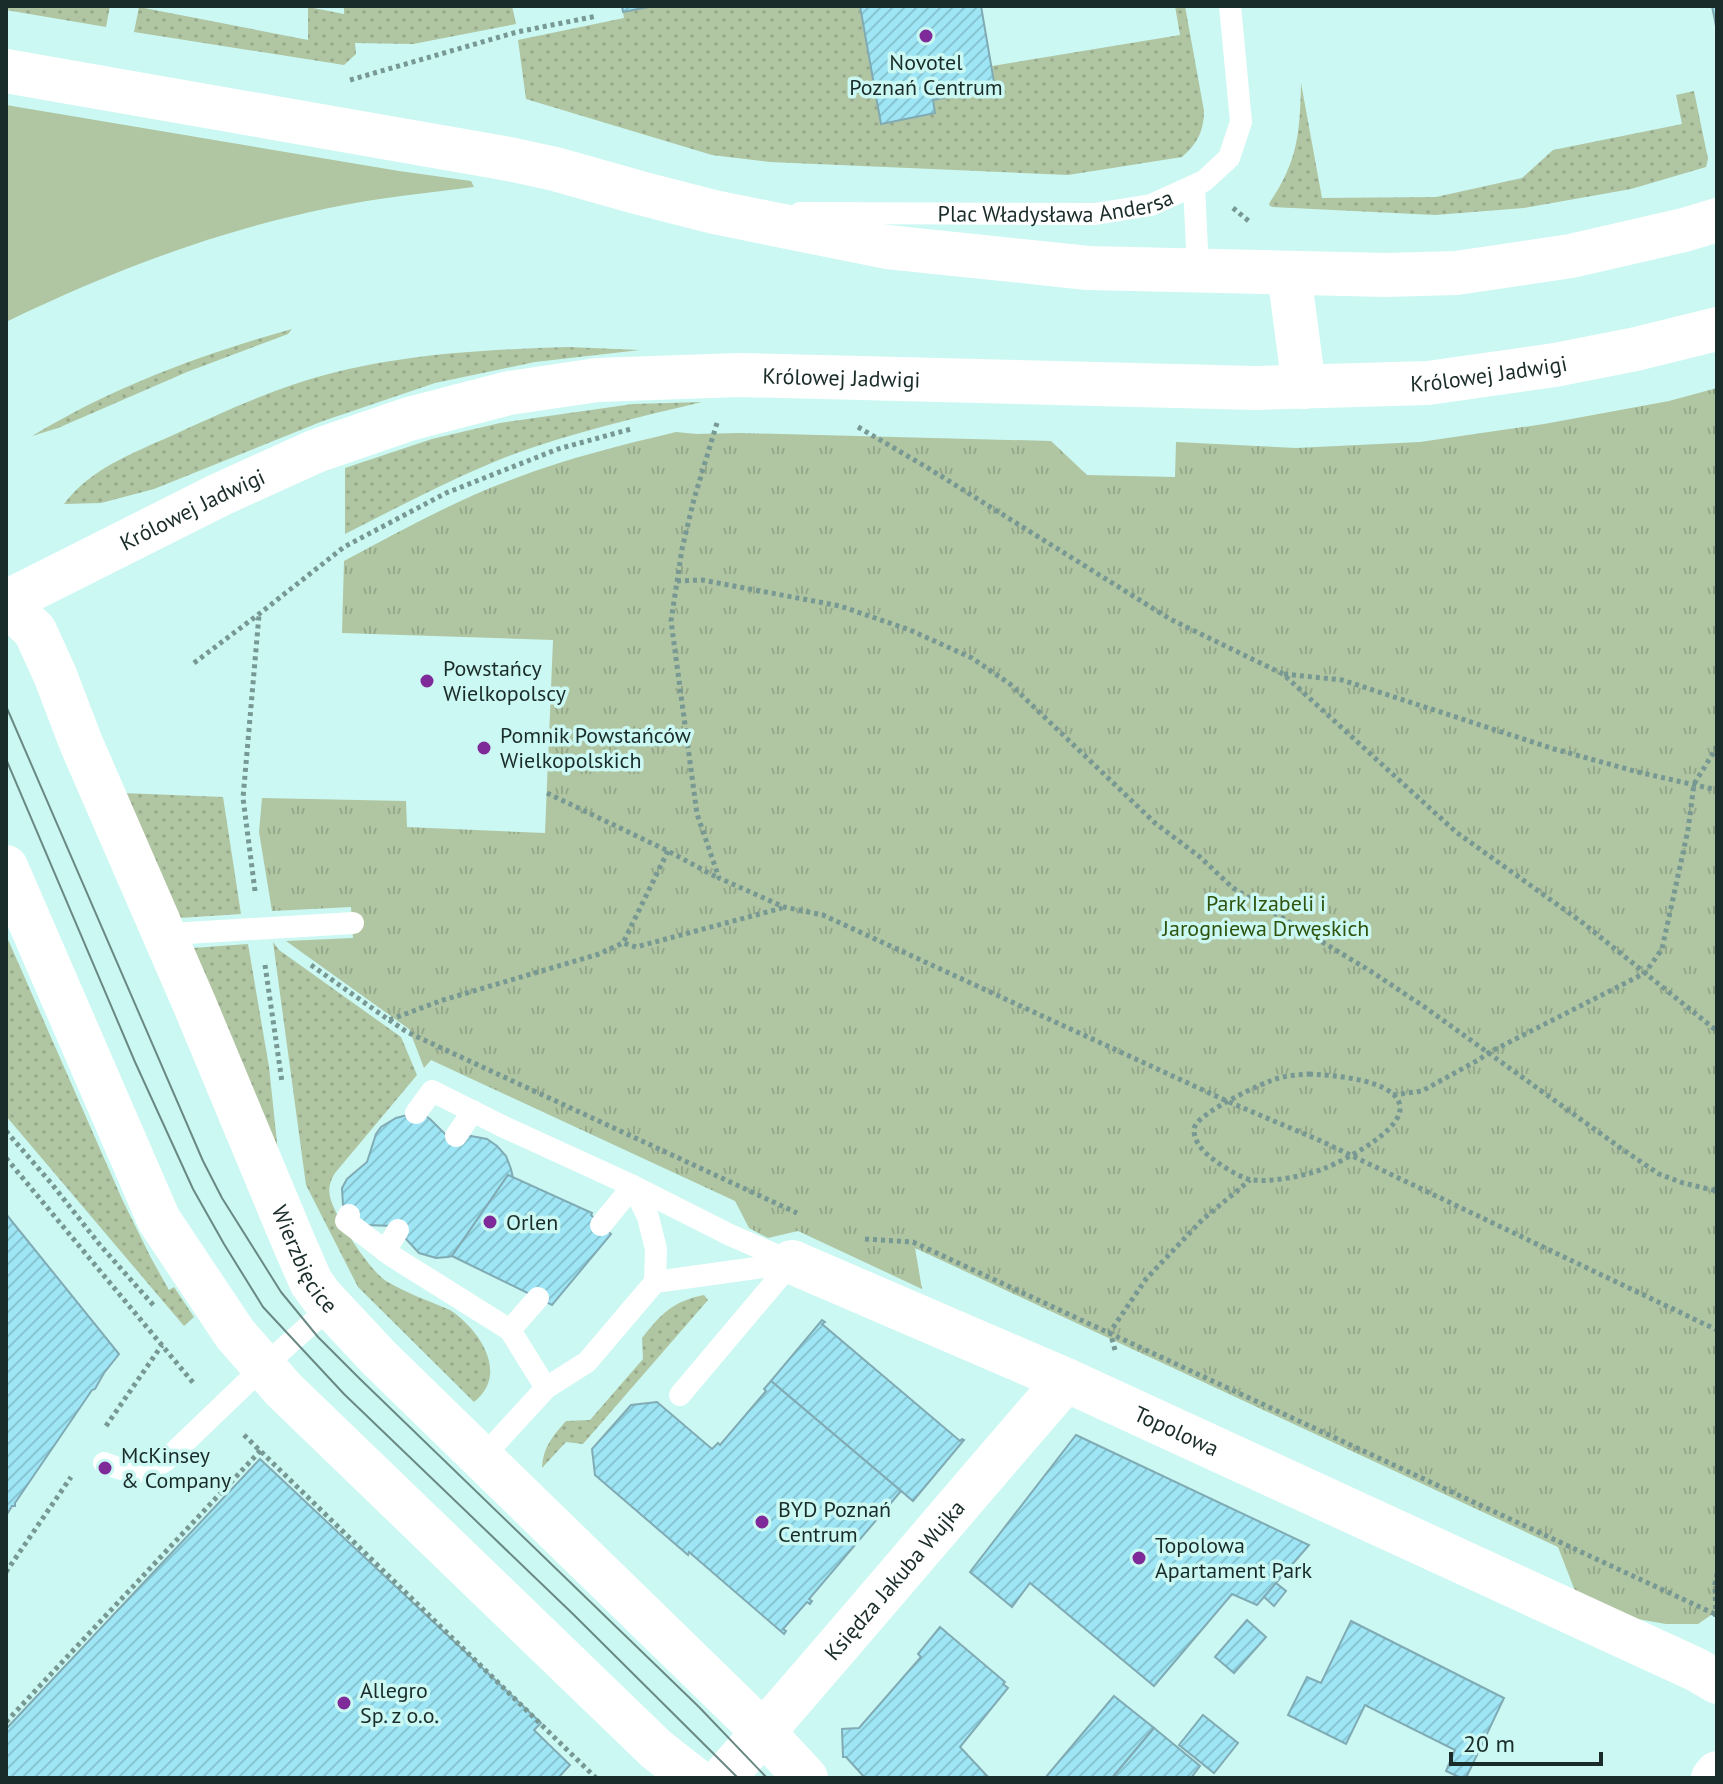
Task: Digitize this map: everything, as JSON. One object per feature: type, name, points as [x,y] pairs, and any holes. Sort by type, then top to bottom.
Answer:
[{"type":"street","points":[[6,71],[509,159],[714,212],[887,247],[1088,268],[1386,275],[1456,273],[1571,256],[1717,220]]},
{"type":"street","points":[[1289,273],[1304,387]]},
{"type":"street","name":"Królowej Jadwigi","points":[[6,602],[219,495],[316,451],[409,419],[509,393],[597,380],[739,375],[1256,388],[1428,383],[1555,365],[1717,329]]},
{"type":"street","name":"Wierzbięcice","points":[[6,602],[35,631],[55,675],[81,743],[311,1282],[330,1307],[481,1459],[763,1732],[806,1778]]},
{"type":"street","points":[[6,867],[159,1220],[235,1334],[263,1367],[348,1453],[656,1749],[693,1778]]},
{"type":"street","name":"Topolowa","points":[[792,1262],[1066,1380],[1697,1670],[1717,1682]]},
{"type":"street","name":"Księdza Jakuba Wujka","points":[[723,1778],[1066,1380]]},
{"type":"street","points":[[1713,1778],[1717,1773]]},
{"type":"lane","name":"Plac Władysława Andersa","points":[[714,212],[1095,214],[1151,205],[1204,181],[1229,158],[1241,122],[1230,6]]},
{"type":"lane","points":[[1194,186],[1198,270]]},
{"type":"lane","points":[[166,938],[187,933],[353,923]]},
{"type":"lane","name":"Topolowa","points":[[416,1113],[432,1091],[792,1262]]},
{"type":"lane","points":[[456,1136],[473,1111]]},
{"type":"lane","points":[[481,1459],[546,1388],[587,1362],[655,1282],[656,1249],[648,1217],[633,1186],[601,1225]]},
{"type":"lane","points":[[349,1215],[346,1221],[385,1251],[510,1330],[546,1388]]},
{"type":"lane","points":[[385,1251],[398,1230]]},
{"type":"lane","points":[[655,1282],[792,1262]]},
{"type":"lane","points":[[680,1395],[792,1262]]},
{"type":"lane","points":[[510,1330],[538,1298]]},
{"type":"lane","points":[[104,1463],[133,1473],[154,1468],[165,1461],[330,1307]]},
{"type":"path","points":[[338,83],[517,32],[597,16]]},
{"type":"path","points":[[719,878],[697,814],[671,621],[682,549],[720,414]]},
{"type":"path","points":[[857,427],[1170,619],[1283,674],[1456,832],[1583,923],[1717,1031]]},
{"type":"path","points":[[194,663],[344,547],[446,493],[558,449],[631,429]]},
{"type":"path","points":[[677,581],[702,580],[840,606],[910,630],[972,658],[1010,684],[1155,823],[1200,857],[1225,882],[1426,1008],[1659,1174],[1717,1191]]},
{"type":"path","points":[[243,798],[259,614]]},
{"type":"path","points":[[1283,674],[1342,680],[1554,749],[1717,790]]},
{"type":"path","points":[[1393,1095],[1422,1091],[1488,1053],[1645,973],[1662,949],[1688,830],[1694,784],[1717,747]]},
{"type":"path","points":[[547,793],[719,878],[784,907],[823,915],[1352,1156],[1717,1330]]},
{"type":"path","points":[[389,1020],[443,1000],[599,954],[623,943],[668,851]]},
{"type":"path","points":[[623,943],[636,947],[784,907]]},
{"type":"path","points":[[260,929],[407,1032],[810,1219]]},
{"type":"path","points":[[1110,1332],[1146,1279],[1202,1220],[1250,1180],[1314,1172],[1369,1145],[1392,1126],[1400,1109],[1393,1095],[1374,1083],[1309,1074],[1268,1081],[1215,1108],[1195,1126],[1194,1136],[1208,1157],[1250,1180]]},
{"type":"path","points":[[6,1158],[207,1398],[596,1778]]},
{"type":"path","points":[[853,1239],[913,1242],[1717,1615]]},
{"type":"path","points":[[6,1722],[261,1450]]},
{"type":"path","points":[[1713,1627],[1717,1615],[1717,1574]]},
{"type":"green space","points":[[6,6],[110,6],[106,27],[6,10]]},
{"type":"green space","points":[[344,6],[512,6],[516,24],[413,44],[355,43],[356,54],[344,65],[134,32],[139,7],[308,40],[308,7],[344,14]]},
{"type":"green space","points":[[653,6],[860,6],[882,123],[935,113],[933,100],[995,88],[992,66],[1180,35],[1175,6],[1185,6],[1204,111],[1203,125],[1196,142],[1182,157],[1068,175],[770,162],[712,155],[526,99],[518,40],[624,18],[623,12]]},
{"type":"green space","points":[[1301,83],[1322,198],[1436,197],[1522,178],[1553,150],[1682,124],[1676,95],[1694,91],[1708,159],[1706,167],[1631,189],[1524,208],[1435,215],[1272,207],[1270,202],[1287,173],[1296,146]]},
{"type":"green space","points":[[6,105],[471,181],[474,187],[347,204],[245,228],[124,270],[6,322]]},
{"type":"green space","points":[[292,329],[288,334],[32,436],[126,387],[225,349]]},
{"type":"green space","points":[[568,347],[640,350],[535,362],[435,383],[323,421],[154,489],[101,503],[64,504],[86,481],[127,456],[295,384],[396,360],[464,352]]},
{"type":"green space","name":"Park Izabeli i Jarogniewa Drwęskich","points":[[1717,388],[1717,1611],[1698,1624],[1666,1624],[1632,1618],[1575,1591],[1558,1547],[915,1248],[922,1289],[798,1231],[768,1238],[749,1228],[735,1201],[431,1060],[424,1068],[409,1029],[286,941],[353,938],[351,907],[272,911],[259,832],[262,798],[406,801],[407,827],[545,833],[553,640],[342,633],[344,561],[450,506],[536,471],[595,452],[676,432],[1051,441],[1087,475],[1175,477],[1176,442],[1296,448],[1420,442],[1544,424],[1669,401]]},
{"type":"green space","points":[[702,402],[530,448],[445,484],[345,534],[345,468],[432,439],[500,423],[633,404]]},
{"type":"green space","points":[[122,793],[223,797],[241,914],[179,918]]},
{"type":"green space","points":[[6,935],[151,1258],[169,1290],[174,1287],[194,1317],[184,1326],[6,1116]]},
{"type":"green space","points":[[273,942],[279,950],[401,1037],[417,1075],[335,1173],[330,1185],[330,1197],[338,1217],[379,1275],[401,1289],[450,1310],[480,1340],[490,1366],[490,1378],[474,1402],[358,1287],[306,1185]]},
{"type":"green space","points":[[248,944],[269,1067],[278,1152],[193,948]]},
{"type":"green space","points":[[704,1295],[708,1300],[583,1444],[566,1442],[542,1468],[547,1448],[566,1421],[590,1420],[643,1359],[642,1338],[655,1322],[676,1305]]},
{"type":"building","points":[[622,6],[653,6],[623,12]]},
{"type":"building","name":"Novotel Poznań Centrum","points":[[860,6],[981,6],[995,88],[933,100],[935,113],[881,124]]},
{"type":"building","points":[[1712,6],[1717,6],[1717,31]]},
{"type":"building","points":[[411,1114],[424,1115],[447,1136],[487,1139],[506,1156],[511,1169],[513,1178],[508,1175],[452,1256],[436,1258],[419,1253],[394,1226],[366,1225],[345,1211],[343,1205],[342,1188],[347,1179],[367,1162],[381,1127]]},
{"type":"building","points":[[508,1175],[592,1213],[611,1234],[552,1305],[452,1256]]},
{"type":"building","points":[[6,1214],[119,1354],[6,1516]]},
{"type":"building","points":[[822,1320],[825,1322],[822,1324],[960,1441],[964,1440],[913,1501],[771,1381]]},
{"type":"building","name":"BYD Poznań Centrum","points":[[771,1381],[901,1491],[809,1599],[812,1601],[810,1604],[807,1602],[783,1629],[786,1631],[784,1634],[595,1475],[592,1449],[631,1405],[657,1402],[712,1449],[718,1443],[720,1445]]},
{"type":"building","name":"Topolowa Apartament Park","points":[[1076,1435],[1309,1545],[1257,1605],[1232,1594],[1154,1686],[1030,1583],[1012,1607],[970,1572]]},
{"type":"building","points":[[260,1459],[541,1723],[534,1730],[570,1765],[558,1778],[6,1778],[6,1729]]},
{"type":"building","points":[[1276,1583],[1286,1591],[1274,1606],[1264,1597]]},
{"type":"building","points":[[1247,1620],[1266,1637],[1234,1673],[1215,1657]]},
{"type":"building","points":[[1351,1621],[1504,1698],[1466,1778],[1446,1771],[1455,1750],[1365,1705],[1346,1744],[1288,1715],[1307,1677],[1321,1683]]},
{"type":"building","points":[[940,1627],[1005,1682],[1003,1684],[1008,1688],[960,1747],[989,1778],[865,1778],[843,1757],[842,1729],[859,1728],[921,1657],[918,1654]]},
{"type":"building","points":[[1114,1696],[1154,1728],[1112,1778],[1045,1778]]},
{"type":"building","points":[[1203,1715],[1238,1743],[1214,1773],[1179,1745]]},
{"type":"building","points":[[1154,1728],[1200,1766],[1191,1778],[1112,1778]]},
{"type":"tram line","points":[[6,706],[203,1161],[222,1198],[281,1292],[318,1337],[699,1707],[767,1778]]},
{"type":"tram line","points":[[6,759],[135,1062],[193,1189],[263,1307],[344,1394],[738,1778]]},
{"type":"place","name":"Novotel Poznań Centrum","points":[[926,36]]},
{"type":"place","name":"Powstańcy Wielkopolscy","points":[[427,681]]},
{"type":"place","name":"Pomnik Powstańców Wielkopolskich","points":[[484,748]]},
{"type":"place","name":"Orlen","points":[[490,1222]]},
{"type":"place","name":"McKinsey & Company","points":[[105,1468]]},
{"type":"place","name":"BYD Poznań Centrum","points":[[762,1522]]},
{"type":"place","name":"Topolowa Apartament Park","points":[[1139,1558]]},
{"type":"place","name":"Allegro Sp. z o.o.","points":[[344,1703]]}]
